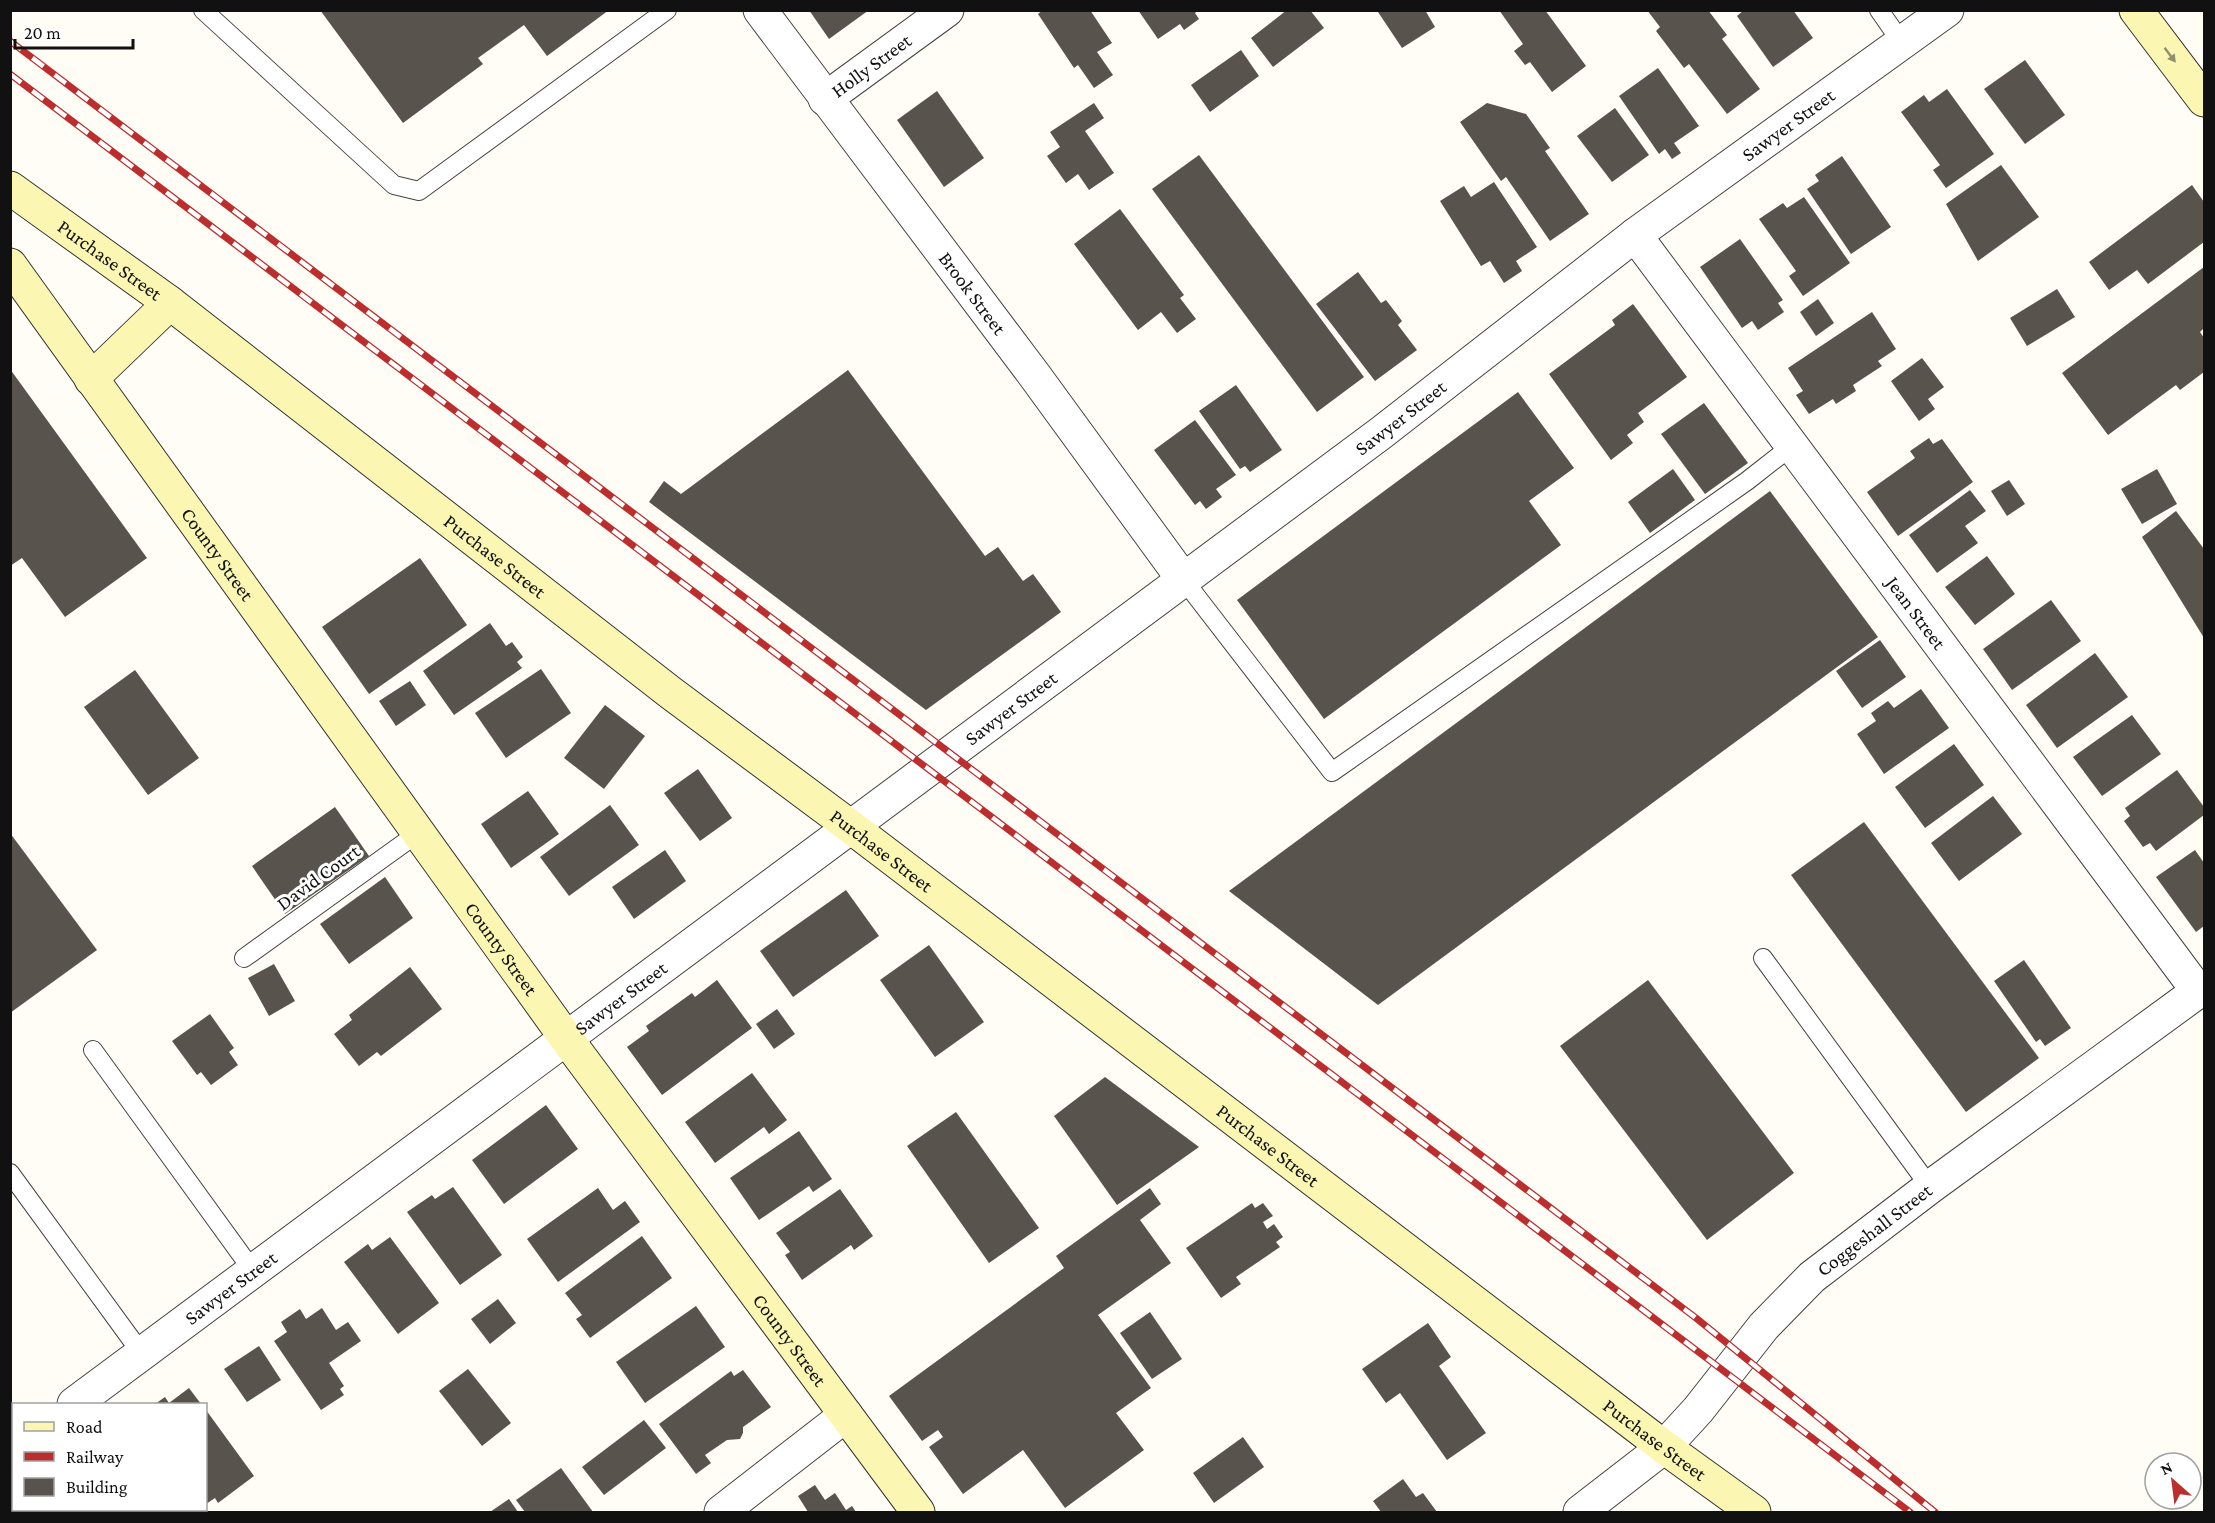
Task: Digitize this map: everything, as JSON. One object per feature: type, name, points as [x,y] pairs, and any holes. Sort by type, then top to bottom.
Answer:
[{"type":"main road","points":[[2136,10],[2205,100]]},
{"type":"main road","name":"Purchase Street","points":[[10,188],[170,303],[671,693],[852,827],[1664,1447],[1754,1512]]},
{"type":"main road","name":"County Street","points":[[10,265],[566,1038],[918,1512]]},
{"type":"main road","points":[[91,379],[170,303]]},
{"type":"street","name":"Brook Street","points":[[759,10],[1035,376],[1183,579]]},
{"type":"street","name":"Holly Street","points":[[825,99],[947,10]]},
{"type":"street","name":"Sawyer Street","points":[[75,1403],[1381,433],[1635,236],[1947,10]]},
{"type":"street","name":"Jean Street","points":[[1635,236],[2201,989]]},
{"type":"street","name":"Coggeshall Street","points":[[1580,1512],[1664,1447],[1698,1410],[1764,1326],[1788,1300],[1837,1256],[2201,989]]},
{"type":"street","points":[[721,1512],[846,1415]]},
{"type":"lane","points":[[203,10],[394,185],[419,191],[667,10]]},
{"type":"lane","points":[[1879,10],[1902,43]]},
{"type":"lane","points":[[1183,579],[1332,772],[1747,481],[1793,445]]},
{"type":"lane","name":"David Court","points":[[244,958],[418,833]]},
{"type":"lane","points":[[1763,958],[1930,1187]]},
{"type":"lane","points":[[93,1050],[254,1271]]},
{"type":"lane","points":[[10,1173],[142,1354]]},
{"type":"building","points":[[320,10],[609,10],[547,56],[524,25],[478,58],[483,64],[403,123]]},
{"type":"building","points":[[809,10],[869,10],[829,39]]},
{"type":"building","points":[[1043,10],[1090,10],[1112,43],[1097,52],[1113,75],[1094,88],[1078,65],[1074,68],[1038,14]]},
{"type":"building","points":[[1138,10],[1198,10],[1195,13],[1199,19],[1184,30],[1180,24],[1158,39]]},
{"type":"building","points":[[1287,10],[1310,10],[1324,28],[1273,67],[1251,38]]},
{"type":"building","points":[[1381,10],[1425,10],[1435,27],[1402,48],[1378,12]]},
{"type":"building","points":[[1499,10],[1545,10],[1586,66],[1552,92],[1530,62],[1525,65],[1514,51],[1523,44]]},
{"type":"building","points":[[1647,10],[1708,10],[1727,35],[1722,39],[1760,89],[1727,114],[1689,64],[1684,68],[1656,31],[1660,27]]},
{"type":"building","points":[[1744,10],[1793,10],[1813,38],[1773,67],[1737,16]]},
{"type":"building","points":[[1241,50],[1259,76],[1210,112],[1191,85]]},
{"type":"building","points":[[2025,60],[2065,115],[2025,144],[1984,89]]},
{"type":"building","points":[[1658,68],[1699,126],[1674,143],[1681,153],[1672,159],[1665,149],[1659,154],[1619,96]]},
{"type":"building","points":[[1947,89],[1994,154],[1946,188],[1933,170],[1940,165],[1901,112],[1924,95],[1929,102]]},
{"type":"building","points":[[937,91],[984,158],[944,187],[897,120]]},
{"type":"building","points":[[1094,103],[1104,118],[1085,131],[1114,173],[1089,190],[1078,174],[1066,183],[1047,156],[1060,147],[1050,132]]},
{"type":"building","points":[[1487,103],[1526,114],[1550,148],[1545,151],[1589,214],[1550,241],[1506,177],[1501,181],[1460,122]]},
{"type":"building","points":[[1615,108],[1649,155],[1612,182],[1577,136]]},
{"type":"building","points":[[1199,155],[1364,377],[1317,412],[1152,189]]},
{"type":"building","points":[[1842,156],[1891,227],[1851,254],[1807,189],[1819,181],[1815,175]]},
{"type":"building","points":[[2001,165],[2039,217],[1978,261],[1946,204]]},
{"type":"building","points":[[1494,182],[1537,247],[1516,261],[1522,271],[1504,283],[1490,261],[1481,266],[1440,201],[1464,186],[1471,197]]},
{"type":"building","points":[[2192,185],[2204,202],[2204,242],[2148,284],[2137,270],[2109,290],[2089,262]]},
{"type":"building","points":[[1804,197],[1850,263],[1803,296],[1789,276],[1796,271],[1759,219],[1783,203],[1787,208]]},
{"type":"building","points":[[1120,209],[1184,295],[1180,298],[1196,319],[1177,333],[1161,312],[1138,330],[1074,244]]},
{"type":"building","points":[[1740,239],[1783,300],[1778,303],[1784,312],[1758,330],[1752,321],[1742,328],[1700,267]]},
{"type":"building","points":[[2204,267],[2204,328],[2200,332],[2204,338],[2204,372],[2180,390],[2176,385],[2108,435],[2062,373]]},
{"type":"building","points":[[1358,272],[1381,303],[1386,300],[1402,321],[1398,325],[1417,350],[1375,381],[1316,304]]},
{"type":"building","points":[[2057,289],[2075,317],[2027,346],[2010,318]]},
{"type":"building","points":[[1818,299],[1834,323],[1816,336],[1800,312]]},
{"type":"building","points":[[1633,304],[1687,377],[1638,413],[1644,422],[1627,435],[1633,443],[1611,460],[1549,374],[1615,325],[1612,320]]},
{"type":"building","points":[[1872,312],[1896,349],[1878,361],[1882,366],[1853,385],[1856,391],[1836,404],[1833,399],[1809,414],[1796,395],[1803,391],[1788,368]]},
{"type":"building","points":[[1922,358],[1944,387],[1928,399],[1935,409],[1919,421],[1891,381]]},
{"type":"building","points":[[10,369],[147,558],[65,617],[22,558],[10,566]]},
{"type":"building","points":[[848,370],[985,556],[998,547],[1023,581],[1033,574],[1061,612],[926,710],[649,502],[664,481],[681,494]]},
{"type":"building","points":[[1236,385],[1282,450],[1250,472],[1245,466],[1240,469],[1199,411]]},
{"type":"building","points":[[1518,392],[1574,468],[1529,501],[1561,545],[1324,719],[1237,600]]},
{"type":"building","points":[[1704,403],[1748,463],[1705,494],[1661,434]]},
{"type":"building","points":[[1195,420],[1236,475],[1216,489],[1222,497],[1206,509],[1200,501],[1195,505],[1154,450]]},
{"type":"building","points":[[1929,438],[1933,444],[1942,439],[1973,482],[1898,536],[1867,492],[1915,458],[1910,451]]},
{"type":"building","points":[[1673,469],[1695,500],[1650,533],[1628,502]]},
{"type":"building","points":[[2157,469],[2177,504],[2142,524],[2121,489]]},
{"type":"building","points":[[2009,480],[2025,504],[2007,516],[1991,491]]},
{"type":"building","points":[[1970,490],[1986,511],[1965,526],[1978,543],[1937,573],[1909,535]]},
{"type":"building","points":[[1770,491],[1878,637],[1378,1005],[1229,891]]},
{"type":"building","points":[[2176,511],[2204,549],[2204,638],[2142,537]]},
{"type":"building","points":[[1987,556],[2015,594],[1975,625],[1945,587]]},
{"type":"building","points":[[420,558],[467,625],[369,694],[322,627]]},
{"type":"building","points":[[2051,600],[2081,641],[2012,690],[1983,649]]},
{"type":"building","points":[[490,623],[506,646],[512,642],[523,657],[517,662],[522,668],[454,715],[423,671]]},
{"type":"building","points":[[1880,640],[1906,677],[1862,708],[1836,671]]},
{"type":"building","points":[[2095,653],[2128,697],[2057,748],[2026,705]]},
{"type":"building","points":[[541,669],[571,713],[506,758],[475,713]]},
{"type":"building","points":[[135,670],[199,758],[148,795],[84,707]]},
{"type":"building","points":[[410,681],[426,705],[396,726],[379,701]]},
{"type":"building","points":[[1921,689],[1949,728],[1884,774],[1857,734],[1876,721],[1871,713],[1888,701],[1894,708]]},
{"type":"building","points":[[605,705],[645,736],[604,789],[564,758]]},
{"type":"building","points":[[2132,715],[2161,754],[2102,796],[2073,757]]},
{"type":"building","points":[[1954,744],[1984,785],[1925,828],[1895,787]]},
{"type":"building","points":[[698,769],[732,818],[700,841],[664,793]]},
{"type":"building","points":[[2177,770],[2204,807],[2204,815],[2156,851],[2150,843],[2143,847],[2124,821],[2130,816],[2125,808]]},
{"type":"building","points":[[528,791],[559,834],[511,868],[481,824]]},
{"type":"building","points":[[1993,796],[2022,834],[1959,881],[1931,843]]},
{"type":"building","points":[[610,805],[639,845],[569,896],[540,857]]},
{"type":"building","points":[[335,807],[369,856],[285,914],[252,866]]},
{"type":"building","points":[[1864,822],[2039,1058],[1966,1112],[1791,875]]},
{"type":"building","points":[[10,833],[97,950],[10,1013]]},
{"type":"building","points":[[665,850],[686,881],[634,919],[612,887]]},
{"type":"building","points":[[2195,850],[2204,863],[2204,926],[2196,932],[2156,877]]},
{"type":"building","points":[[385,877],[413,918],[349,964],[320,924]]},
{"type":"building","points":[[846,890],[879,936],[793,997],[760,951]]},
{"type":"building","points":[[929,945],[984,1022],[935,1057],[880,980]]},
{"type":"building","points":[[2024,960],[2071,1028],[2045,1046],[2040,1039],[2036,1042],[1994,981]]},
{"type":"building","points":[[274,964],[295,1001],[269,1016],[248,978]]},
{"type":"building","points":[[410,967],[442,1009],[381,1056],[377,1052],[359,1066],[334,1034],[352,1020],[349,1015]]},
{"type":"building","points":[[717,980],[752,1028],[662,1095],[627,1047],[649,1031],[646,1026],[692,993],[695,997]]},
{"type":"building","points":[[1648,980],[1794,1173],[1707,1240],[1560,1046]]},
{"type":"building","points":[[777,1009],[795,1034],[774,1049],[756,1024]]},
{"type":"building","points":[[210,1014],[234,1048],[229,1052],[238,1065],[211,1085],[201,1072],[197,1075],[172,1041]]},
{"type":"building","points":[[752,1073],[787,1120],[769,1134],[764,1127],[715,1163],[685,1122]]},
{"type":"building","points":[[1105,1077],[1199,1147],[1117,1205],[1054,1116]]},
{"type":"building","points":[[546,1105],[578,1149],[504,1204],[472,1160]]},
{"type":"building","points":[[956,1112],[1039,1228],[989,1263],[907,1146]]},
{"type":"building","points":[[799,1131],[832,1179],[813,1192],[809,1186],[759,1220],[730,1178]]},
{"type":"building","points":[[453,1187],[502,1255],[460,1285],[407,1212],[432,1195],[435,1199]]},
{"type":"building","points":[[598,1188],[613,1210],[625,1201],[640,1222],[558,1282],[527,1239]]},
{"type":"building","points":[[1150,1188],[1161,1204],[1140,1220],[1171,1263],[1098,1315],[1151,1388],[1116,1413],[1144,1450],[1065,1508],[1023,1450],[963,1494],[929,1447],[943,1437],[938,1430],[922,1441],[889,1396],[1064,1268],[1056,1256]]},
{"type":"building","points":[[840,1189],[873,1236],[854,1250],[851,1245],[802,1280],[785,1255],[790,1252],[776,1233]]},
{"type":"building","points":[[1252,1203],[1255,1208],[1263,1203],[1273,1216],[1263,1222],[1267,1229],[1274,1224],[1283,1237],[1276,1242],[1280,1247],[1236,1277],[1241,1284],[1221,1298],[1186,1248]]},
{"type":"building","points":[[642,1236],[672,1278],[590,1338],[576,1319],[582,1315],[565,1293]]},
{"type":"building","points":[[390,1237],[439,1303],[398,1334],[344,1262],[368,1244],[372,1250]]},
{"type":"building","points":[[498,1299],[516,1323],[490,1344],[471,1319]]},
{"type":"building","points":[[696,1306],[725,1347],[645,1403],[616,1362]]},
{"type":"building","points":[[322,1308],[336,1330],[348,1322],[361,1341],[329,1363],[344,1386],[340,1389],[344,1395],[321,1410],[274,1341],[287,1332],[281,1322],[300,1309],[306,1319]]},
{"type":"building","points":[[1150,1312],[1182,1359],[1152,1379],[1120,1333]]},
{"type":"building","points":[[1428,1323],[1451,1357],[1439,1366],[1486,1433],[1447,1460],[1400,1393],[1386,1403],[1362,1369]]},
{"type":"building","points":[[259,1346],[281,1380],[247,1402],[224,1369]]},
{"type":"building","points":[[468,1369],[511,1423],[482,1446],[439,1391]]},
{"type":"building","points":[[743,1370],[771,1407],[743,1427],[740,1439],[727,1440],[705,1455],[711,1463],[696,1474],[659,1424],[731,1371],[734,1376]]},
{"type":"building","points":[[189,1388],[200,1403],[169,1403]]},
{"type":"building","points":[[165,1397],[169,1403],[156,1403]]},
{"type":"building","points":[[207,1411],[254,1476],[218,1503],[215,1498],[207,1503]]},
{"type":"building","points":[[644,1420],[666,1448],[604,1495],[582,1467]]},
{"type":"building","points":[[1243,1437],[1264,1467],[1214,1503],[1193,1473]]},
{"type":"building","points":[[561,1468],[593,1512],[525,1512],[516,1500]]},
{"type":"building","points":[[1403,1479],[1416,1497],[1423,1493],[1437,1512],[1381,1512],[1373,1501]]},
{"type":"building","points":[[815,1485],[825,1500],[835,1493],[846,1510],[852,1506],[856,1512],[808,1512],[798,1496]]},
{"type":"building","points":[[509,1499],[518,1512],[490,1512]]},
{"type":"building","points":[[116,1511],[152,1511],[150,1512]]},
{"type":"railway","points":[[10,41],[1696,1318],[1935,1512]]},
{"type":"railway","points":[[10,74],[1910,1512]]}]
